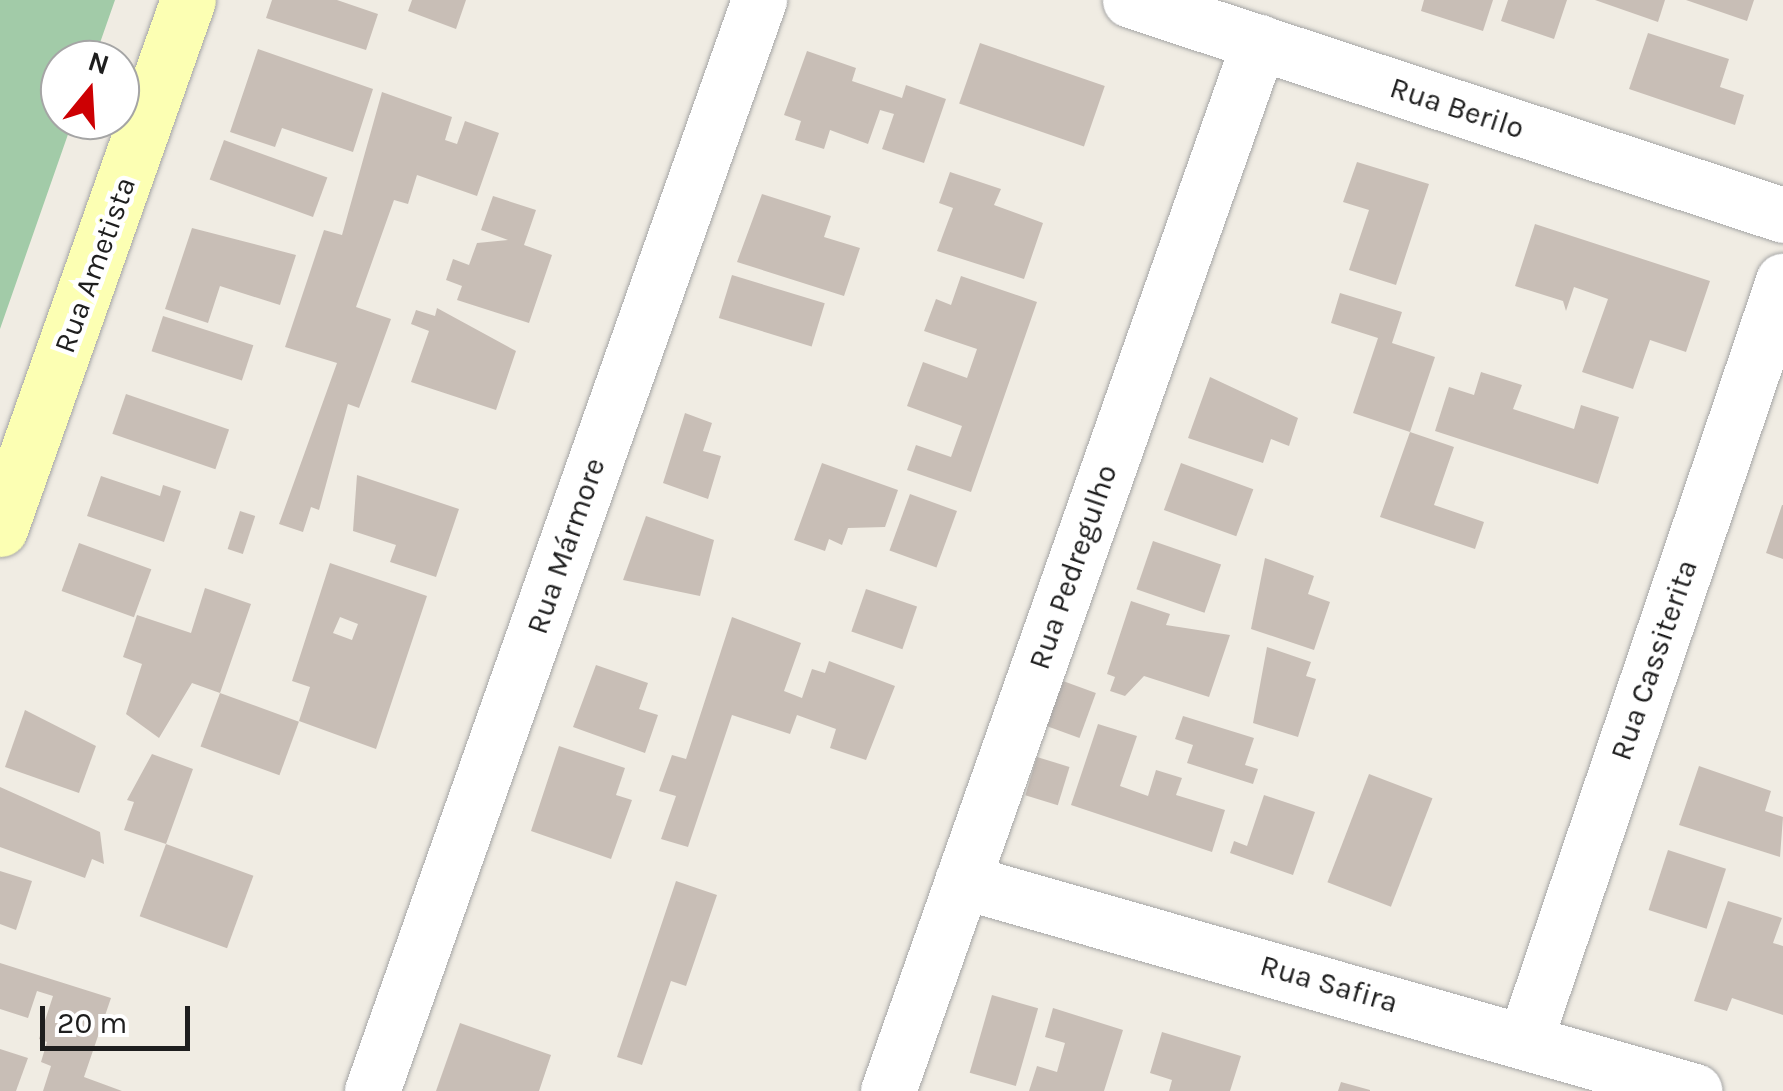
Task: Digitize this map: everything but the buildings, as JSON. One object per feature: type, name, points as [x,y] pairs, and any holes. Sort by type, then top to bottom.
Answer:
[{"type":"street","name":"Rua Ametista","points":[[0,529],[188,0]]},
{"type":"street","name":"Rua Mármore","points":[[372,1091],[759,0]]},
{"type":"street","name":"Rua Berilo","points":[[1130,0],[1783,215]]},
{"type":"street","name":"Rua Pedregulho","points":[[888,1091],[1259,42]]},
{"type":"street","name":"Rua Cassiterita","points":[[1525,1040],[1783,281]]},
{"type":"street","name":"Rua Safira","points":[[962,880],[1694,1091]]},
{"type":"green space","points":[[0,0],[115,0],[101,40],[40,40],[40,140],[66,140],[0,329]]}]
